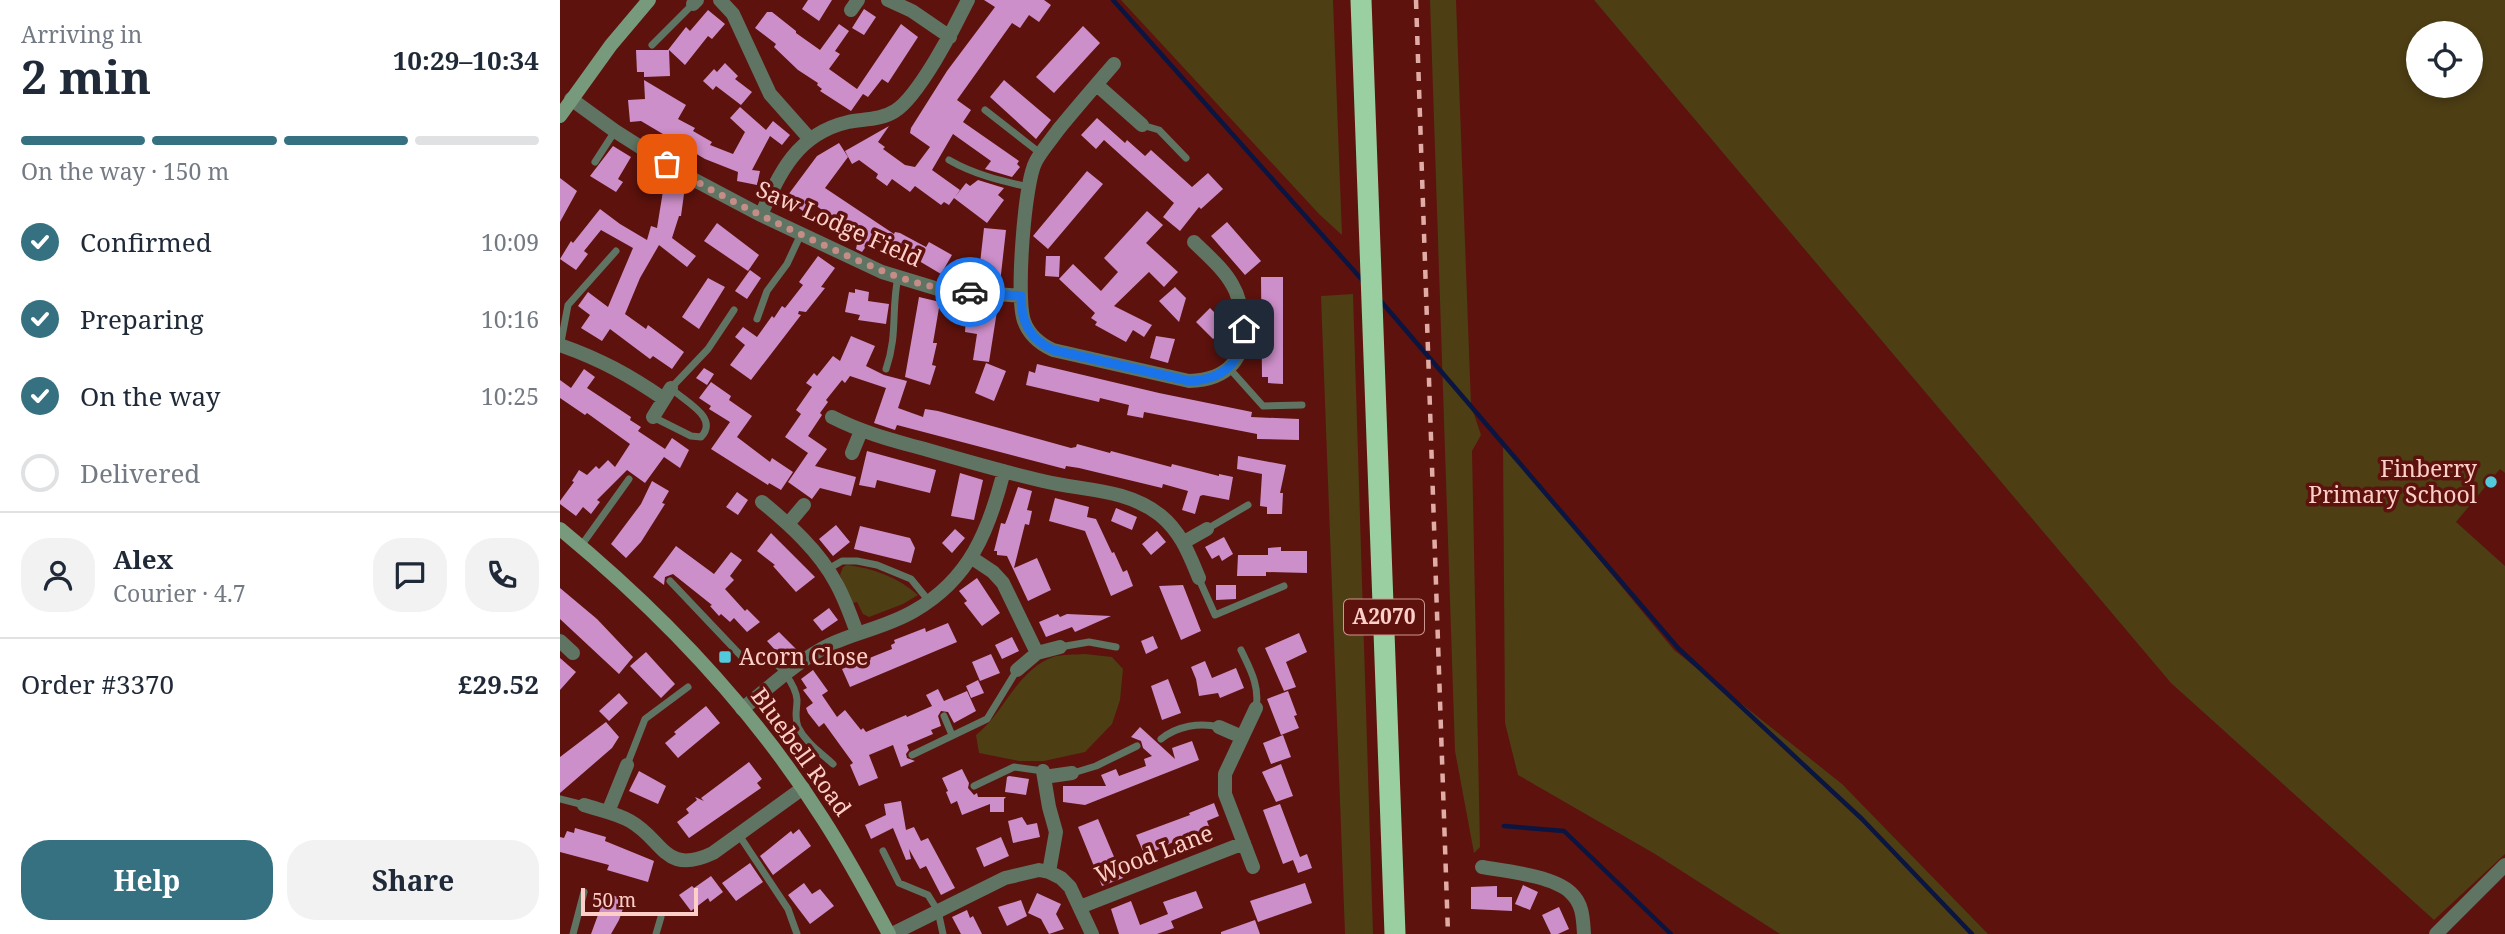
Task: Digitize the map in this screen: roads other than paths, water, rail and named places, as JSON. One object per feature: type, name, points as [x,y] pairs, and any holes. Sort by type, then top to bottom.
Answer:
[{"type":"highway","name":"A2070","points":[[1361,0],[1395,934]]},
{"type":"street","points":[[560,116],[611,45],[649,0]]},
{"type":"street","points":[[720,0],[733,14],[770,94],[809,138]]},
{"type":"street","points":[[888,0],[912,11],[950,37]]},
{"type":"street","points":[[761,215],[789,160],[809,138],[830,128],[885,116],[906,102],[950,37],[968,0]]},
{"type":"street","points":[[1114,64],[1034,164],[1024,225],[1021,296],[1021,310],[1028,330],[1042,345],[1053,350],[1189,381],[1210,379],[1229,368],[1236,360],[1243,341],[1239,299],[1228,277],[1194,242]]},
{"type":"street","points":[[1097,85],[1142,125]]},
{"type":"street","name":"Saw Lodge Field","points":[[571,99],[667,164],[666,172],[673,181],[681,181],[687,176],[761,215],[898,277],[938,289],[1021,296]]},
{"type":"street","points":[[560,346],[597,358],[668,394],[653,417]]},
{"type":"street","points":[[832,417],[861,431],[1004,471],[1069,487],[1126,496],[1160,515],[1184,542],[1199,578]]},
{"type":"street","points":[[852,453],[861,431]]},
{"type":"street","points":[[742,709],[827,646],[902,617],[929,601],[948,584],[972,558],[993,513],[1004,471]]},
{"type":"street","points":[[762,502],[788,524],[828,569],[846,602],[857,633]]},
{"type":"street","points":[[788,524],[804,506]]},
{"type":"street","name":"Bluebell Road","points":[[560,529],[621,580],[685,642],[742,709],[803,788],[891,934]]},
{"type":"street","points":[[1184,542],[1207,529]]},
{"type":"street","points":[[972,558],[993,572],[1003,583],[1037,653]]},
{"type":"street","points":[[560,641],[573,653]]},
{"type":"street","points":[[1017,670],[1037,653],[1060,647]]},
{"type":"street","name":"Wood Lane","points":[[1253,867],[1224,786],[1225,774],[1256,708]]},
{"type":"street","points":[[1219,727],[1242,737]]},
{"type":"street","points":[[608,812],[628,765]]},
{"type":"street","points":[[891,934],[1006,878],[1026,871],[1049,872],[1056,832],[1044,774],[1072,773]]},
{"type":"street","points":[[583,805],[630,821],[643,830],[664,854],[678,859],[700,859],[713,853],[803,788]]},
{"type":"street","name":"Wood Lane","points":[[1080,907],[1244,843]]},
{"type":"street","points":[[2436,934],[2505,865]]},
{"type":"street","points":[[1482,867],[1555,883],[1572,893],[1583,913],[1584,934]]},
{"type":"street","name":"Wood Lane","points":[[1049,872],[1070,887],[1092,934]]},
{"type":"lane","points":[[652,46],[695,2]]},
{"type":"lane","points":[[985,110],[1041,153]]},
{"type":"lane","points":[[1142,125],[1159,130],[1186,158]]},
{"type":"lane","points":[[595,162],[615,131]]},
{"type":"lane","points":[[948,160],[1001,181],[1029,187]]},
{"type":"lane","points":[[757,319],[767,291],[787,264],[801,234]]},
{"type":"lane","points":[[560,346],[568,306],[616,251]]},
{"type":"lane","points":[[886,369],[895,339],[894,299],[898,277]]},
{"type":"lane","points":[[653,417],[691,436],[701,438],[706,432],[707,425],[700,411],[668,394],[708,349],[734,310]]},
{"type":"lane","points":[[1229,368],[1263,406],[1302,405]]},
{"type":"lane","points":[[581,546],[629,479]]},
{"type":"lane","points":[[1207,529],[1248,505]]},
{"type":"lane","points":[[828,569],[842,561],[877,565],[911,579],[929,601]]},
{"type":"lane","points":[[1199,578],[1215,615],[1284,586]]},
{"type":"lane","points":[[670,581],[743,658],[751,661],[768,656],[795,689],[795,719],[798,727],[809,742],[834,764]]},
{"type":"lane","points":[[1060,647],[1089,642],[1116,647]]},
{"type":"lane","points":[[1241,650],[1257,689],[1256,708]]},
{"type":"lane","points":[[912,755],[987,719],[1017,670]]},
{"type":"lane","points":[[628,765],[645,719],[688,687]]},
{"type":"lane","points":[[944,716],[952,735]]},
{"type":"lane","points":[[1161,739],[1180,728],[1208,724],[1219,727]]},
{"type":"lane","points":[[1072,773],[1096,766],[1137,746]]},
{"type":"lane","points":[[974,786],[1014,767],[1044,774]]},
{"type":"lane","points":[[560,799],[583,805]]},
{"type":"lane","points":[[739,835],[788,909],[797,934]]},
{"type":"lane","points":[[883,852],[899,883],[928,895],[938,911],[943,934]]},
{"type":"lane","points":[[573,934],[584,892]]},
{"type":"lane","points":[[656,934],[661,917]]},
{"type":"waterway","points":[[1113,0],[1364,282]]},
{"type":"waterway","points":[[1379,299],[1678,648],[1862,819],[1972,934]]},
{"type":"waterway","points":[[1504,826],[1564,831],[1671,934]]},
{"type":"railway","points":[[1416,0],[1448,934]]},
{"type":"place","name":"Finberry Primary School","points":[[2491,482]]},
{"type":"place","name":"Acorn Close","points":[[725,657]]}]
